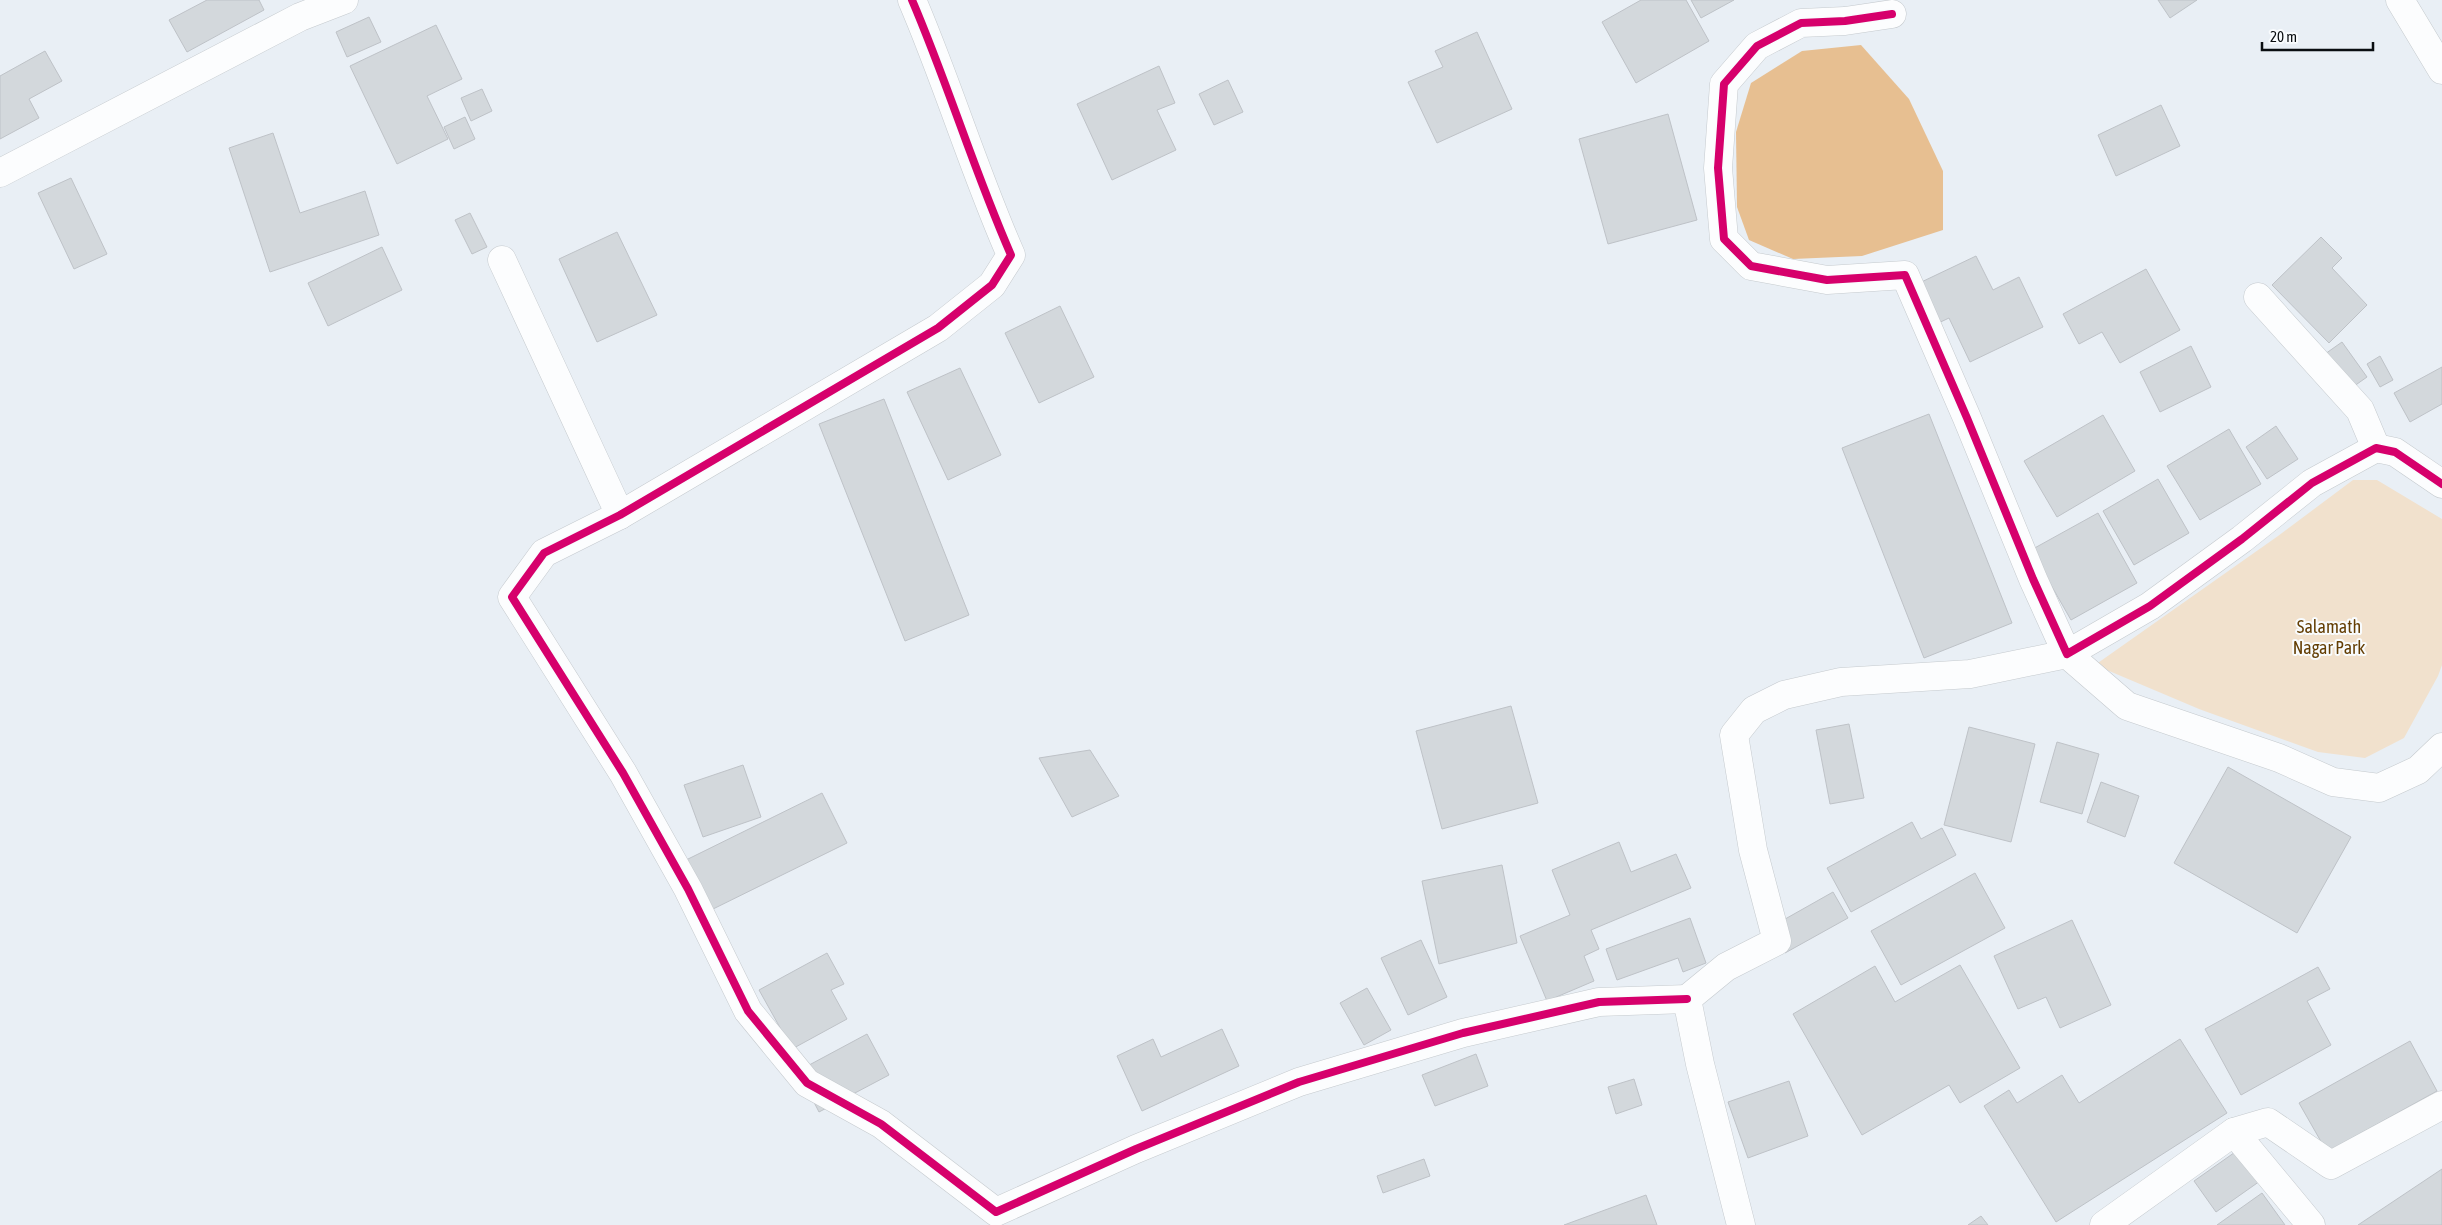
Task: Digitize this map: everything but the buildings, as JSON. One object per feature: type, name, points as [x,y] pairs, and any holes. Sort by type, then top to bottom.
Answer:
[{"type":"street","points":[[0,173],[292,22],[344,0]]},
{"type":"street","points":[[912,0],[935,55],[994,216],[1011,255],[992,285],[938,328],[620,515],[544,553],[512,597],[623,773],[688,889],[748,1012],[806,1083],[881,1124],[987,1219],[1136,1149],[1299,1082],[1464,1033],[1599,1002],[1687,999],[1726,967],[1777,941],[1753,850],[1734,735],[1754,710],[1784,695],[1841,682],[1970,674],[2067,654],[2150,606],[2312,483],[2376,448],[2395,452],[2442,484]]},
{"type":"street","points":[[2400,0],[2442,70]]},
{"type":"street","points":[[1892,14],[1845,21],[1800,23],[1757,46],[1724,84],[1718,168],[1724,239],[1751,266],[1828,280],[1905,275],[2033,579],[2067,654],[2127,706],[2279,758],[2333,782],[2379,788],[2418,770],[2442,747]]},
{"type":"street","points":[[502,260],[620,515]]},
{"type":"street","points":[[2258,297],[2360,410],[2376,448]]},
{"type":"street","points":[[1687,999],[1700,1064],[1741,1225]]},
{"type":"street","points":[[2104,1225],[2234,1132],[2268,1122],[2331,1165],[2442,1105]]},
{"type":"street","points":[[2234,1132],[2311,1225]]},
{"type":"green space","name":"Salamath Nagar Park","points":[[2353,480],[2377,480],[2442,519],[2442,665],[2438,676],[2404,738],[2365,758],[2318,752],[2199,709],[2095,665],[2278,536]]},
{"type":"shaded area","points":[[1861,45],[1909,99],[1943,171],[1943,230],[1862,256],[1793,259],[1749,240],[1737,207],[1736,132],[1751,83],[1802,51]]},
{"type":"cycle path","points":[[912,0],[1011,255],[992,285],[938,328],[620,515],[544,553],[512,597],[623,773],[688,889],[748,1011],[807,1083],[881,1124],[996,1212],[1136,1149],[1299,1082],[1463,1033],[1599,1002],[1687,999]]},
{"type":"cycle path","points":[[1892,14],[1845,21],[1801,23],[1757,46],[1724,84],[1718,168],[1724,239],[1751,266],[1827,280],[1905,275],[1967,418],[2033,579],[2067,654],[2150,606],[2242,539],[2312,483],[2376,448],[2395,452],[2442,484]]}]
